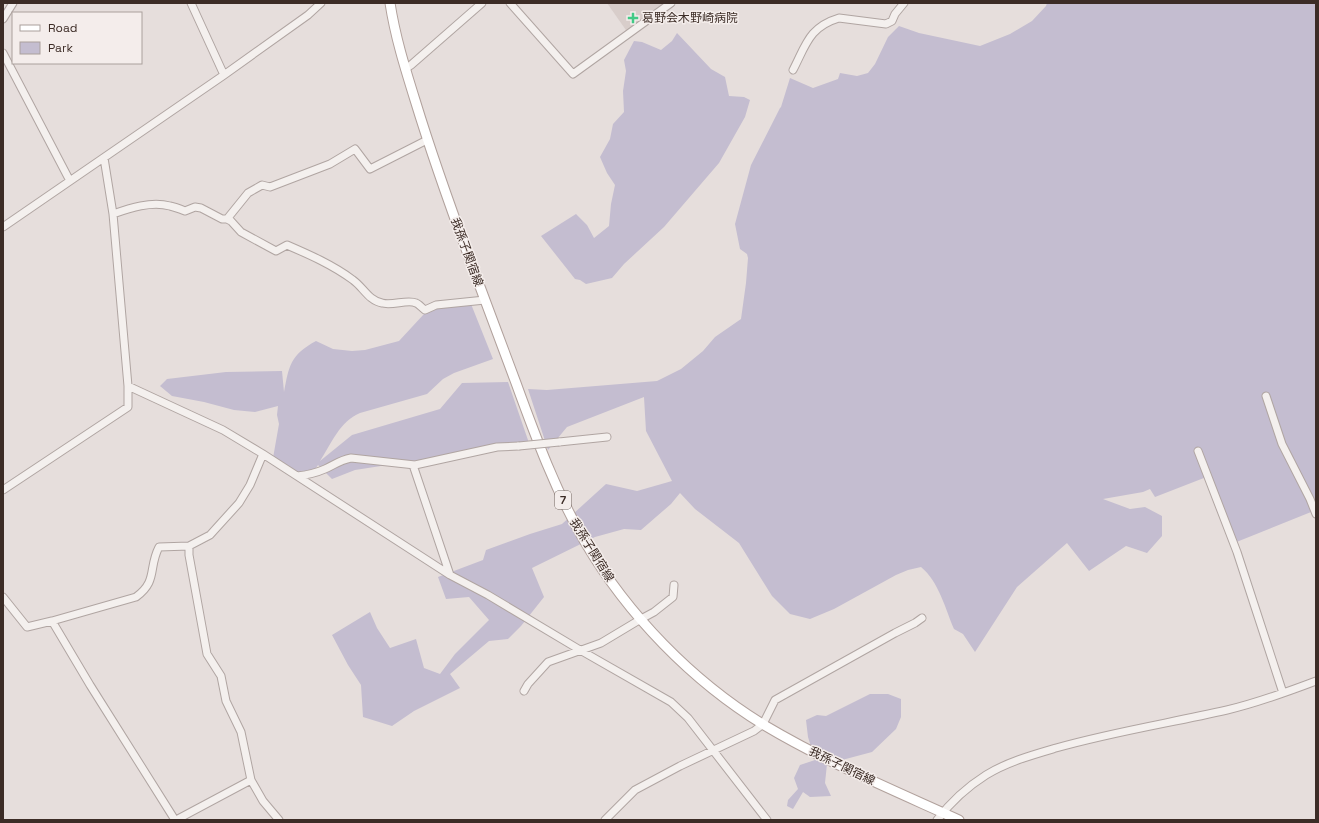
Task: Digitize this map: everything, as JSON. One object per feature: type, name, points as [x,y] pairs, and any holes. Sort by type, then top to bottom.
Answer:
[{"type":"main road","name":"我孫子関宿線","points":[[390,3],[405,69],[435,167],[540,450],[561,497],[586,543],[625,600],[657,638],[696,675],[763,724],[829,760],[940,816],[959,820]]},
{"type":"street","points":[[3,18],[13,3]]},
{"type":"street","points":[[191,3],[224,75]]},
{"type":"street","points":[[3,227],[224,75],[308,15],[321,3]]},
{"type":"street","points":[[405,69],[482,3]]},
{"type":"street","points":[[510,3],[573,74],[671,3]]},
{"type":"street","points":[[793,70],[812,32],[819,27],[839,18],[886,24],[892,22],[895,14],[904,3]]},
{"type":"street","points":[[3,53],[70,181]]},
{"type":"street","points":[[227,219],[248,193],[262,185],[270,187],[276,185],[330,164],[356,149],[370,169],[427,140]]},
{"type":"street","points":[[3,490],[128,407],[128,386],[113,214],[104,158]]},
{"type":"street","points":[[113,214],[136,207],[156,204],[169,205],[185,211],[195,207],[202,208],[222,219],[231,221],[241,232],[276,251],[287,245],[313,256],[350,278],[370,297],[381,303],[397,304],[413,302],[417,303],[425,310],[436,305],[484,300]]},
{"type":"street","points":[[128,386],[223,430],[263,454],[450,575],[488,594],[580,650],[671,702],[688,718],[767,820]]},
{"type":"street","points":[[1266,396],[1282,444],[1316,514]]},
{"type":"street","points":[[297,476],[313,474],[342,460],[351,458],[413,465],[497,447],[606,437]]},
{"type":"street","points":[[1198,451],[1237,552],[1283,693]]},
{"type":"street","points":[[3,597],[27,627],[52,622],[136,597],[145,591],[152,579],[155,555],[159,547],[189,546],[210,535],[239,503],[250,485],[263,454]]},
{"type":"street","points":[[413,465],[450,575]]},
{"type":"street","points":[[189,546],[189,556],[207,654],[222,676],[226,701],[241,732],[250,780],[263,801],[279,820]]},
{"type":"street","points":[[524,691],[528,684],[548,662],[601,643],[654,612],[673,597],[674,585]]},
{"type":"street","points":[[605,820],[635,790],[680,766],[754,731],[763,724],[775,700],[894,633],[916,623],[922,618]]},
{"type":"street","points":[[52,622],[175,820],[250,780]]},
{"type":"street","points":[[940,816],[972,784],[987,774],[1027,756],[1094,738],[1229,710],[1316,681]]},
{"type":"shaded area","name":"葛野会木野崎病院","points":[[607,3],[668,3],[628,33]]},
{"type":"green space","points":[[1047,3],[1316,3],[1316,510],[1234,543],[1209,476],[1155,497],[1150,489],[1143,492],[1103,499],[1130,509],[1145,507],[1162,516],[1162,536],[1147,553],[1126,546],[1089,571],[1067,543],[1017,587],[975,652],[963,634],[954,629],[937,588],[921,567],[896,575],[834,609],[810,619],[790,614],[772,596],[739,543],[695,509],[680,493],[671,504],[641,530],[624,529],[595,537],[532,568],[544,597],[521,626],[508,639],[489,641],[450,674],[460,688],[414,711],[392,726],[363,717],[361,685],[348,665],[332,635],[370,612],[377,628],[390,648],[416,639],[424,668],[440,674],[455,654],[489,620],[469,597],[446,599],[438,577],[483,560],[486,550],[562,524],[606,484],[637,491],[672,481],[646,431],[644,397],[567,427],[548,450],[528,389],[547,390],[657,381],[681,369],[703,351],[715,337],[741,319],[748,258],[747,254],[740,249],[735,224],[751,165],[781,107],[790,78],[813,88],[838,79],[840,73],[857,76],[868,73],[875,64],[888,37],[899,26],[919,33],[980,46],[1010,34],[1032,21]]},
{"type":"green space","points":[[677,33],[711,69],[725,77],[729,96],[744,97],[750,100],[745,117],[719,163],[664,227],[624,264],[612,278],[586,284],[575,279],[541,236],[576,214],[587,225],[594,238],[609,226],[611,204],[615,185],[607,173],[600,157],[610,139],[613,124],[624,112],[623,91],[626,71],[624,60],[634,41],[642,42],[661,50],[672,41]]},
{"type":"green space","points":[[471,304],[493,359],[454,373],[443,379],[427,394],[360,413],[353,417],[341,427],[320,461],[352,435],[440,409],[462,383],[508,382],[529,443],[355,470],[332,479],[318,465],[314,471],[298,474],[273,458],[279,424],[277,415],[278,406],[255,412],[234,410],[172,396],[160,386],[167,379],[226,372],[282,371],[284,392],[287,375],[292,362],[301,351],[316,341],[333,349],[352,351],[365,350],[399,341],[424,314],[432,308]]},
{"type":"green space","points":[[870,694],[888,694],[901,699],[901,717],[896,729],[872,752],[827,764],[825,783],[831,796],[810,797],[803,792],[793,809],[787,806],[788,800],[798,789],[794,778],[800,765],[815,760],[808,737],[806,720],[817,715],[826,716]]},
{"type":"place","name":"葛野会木野崎病院","points":[[633,18]]}]
